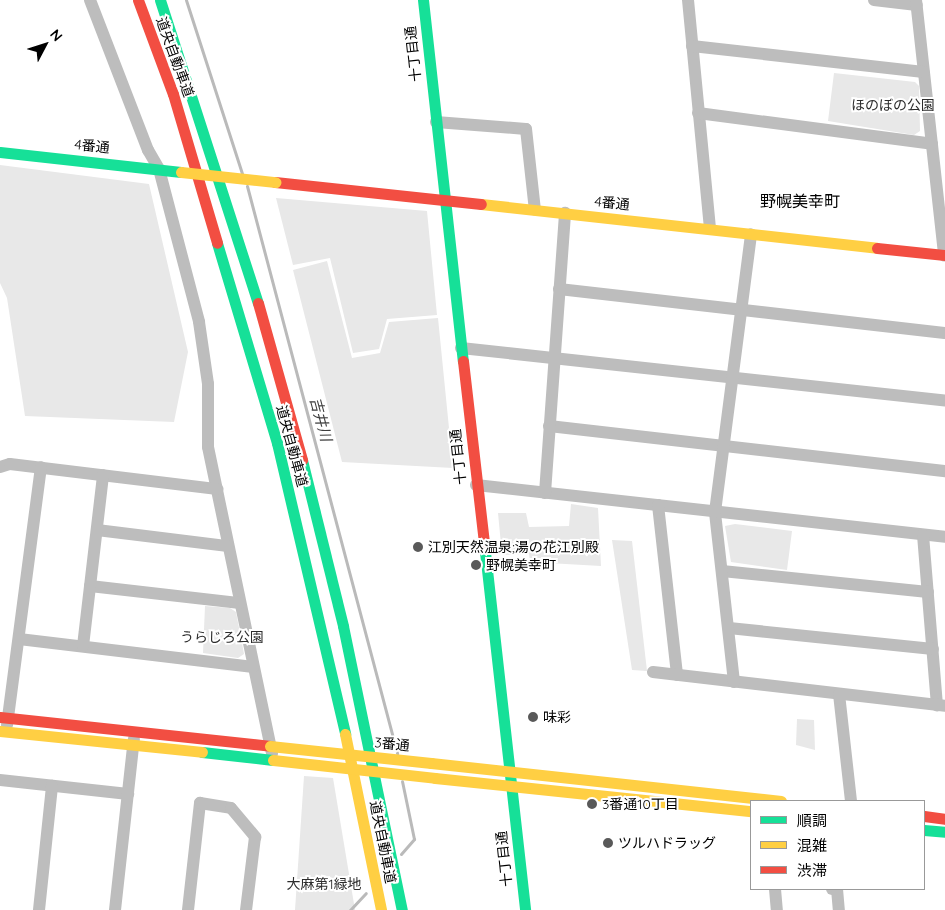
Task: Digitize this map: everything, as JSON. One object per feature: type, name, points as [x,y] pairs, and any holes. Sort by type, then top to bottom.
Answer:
[{"type":"main road","points":[[132,0],[173,94]]},
{"type":"main road","name":"道央自動車道","points":[[138,0],[173,94],[277,443],[323,631],[381,910]]},
{"type":"main road","name":"道央自動車道","points":[[160,0],[241,243],[297,439],[343,626],[402,910]]},
{"type":"main road","name":"十丁目通","points":[[423,0],[508,772],[525,910]]},
{"type":"main road","name":"4番通","points":[[0,152],[945,255]]},
{"type":"main road","name":"3番通","points":[[4,717],[772,800]]},
{"type":"main road","name":"3番通","points":[[3,731],[750,811]]},
{"type":"main road","points":[[925,816],[945,819]]},
{"type":"main road","points":[[925,830],[945,832]]},
{"type":"street","points":[[90,0],[148,150],[159,168],[204,347],[208,447],[273,760]]},
{"type":"street","points":[[688,0],[710,229]]},
{"type":"street","points":[[874,0],[916,3],[945,255]]},
{"type":"street","points":[[692,46],[924,72]]},
{"type":"street","points":[[698,113],[932,144]]},
{"type":"street","points":[[436,122],[526,129],[535,210]]},
{"type":"street","points":[[545,493],[565,213]]},
{"type":"street","points":[[734,682],[716,512],[752,234]]},
{"type":"street","points":[[559,288],[945,333]]},
{"type":"street","points":[[461,348],[945,401]]},
{"type":"street","points":[[550,426],[945,471]]},
{"type":"street","points":[[0,467],[10,464],[41,467],[217,489]]},
{"type":"street","points":[[3,731],[19,639],[41,467]]},
{"type":"street","points":[[83,646],[103,475]]},
{"type":"street","points":[[476,485],[945,537]]},
{"type":"street","points":[[658,505],[677,675]]},
{"type":"street","points":[[97,530],[228,546]]},
{"type":"street","points":[[653,672],[941,706],[933,649],[923,535]]},
{"type":"street","points":[[722,571],[928,592]]},
{"type":"street","points":[[90,586],[240,602]]},
{"type":"street","points":[[729,628],[933,649]]},
{"type":"street","points":[[19,639],[253,667]]},
{"type":"street","points":[[839,694],[851,800]]},
{"type":"street","points":[[115,910],[135,731]]},
{"type":"street","points":[[0,780],[128,794]]},
{"type":"street","points":[[38,910],[52,786]]},
{"type":"street","points":[[188,910],[200,803],[231,808],[254,837],[246,910]]},
{"type":"street","points":[[775,890],[777,910]]},
{"type":"street","points":[[837,890],[839,910]]},
{"type":"green space","name":"ほのぼの公園","points":[[834,73],[915,82],[919,86],[920,131],[914,135],[828,121]]},
{"type":"green space","points":[[0,165],[149,184],[188,352],[174,422],[25,416],[7,298],[0,283]]},
{"type":"green space","points":[[276,198],[427,211],[437,315],[387,319],[379,349],[353,353],[330,258],[293,265]]},
{"type":"green space","points":[[327,261],[352,358],[380,353],[389,322],[438,318],[453,468],[342,462],[293,270]]},
{"type":"green space","points":[[571,504],[598,508],[601,566],[530,562],[529,554],[502,555],[498,513],[526,513],[529,527],[569,526]]},
{"type":"green space","points":[[735,524],[792,531],[787,570],[731,562],[725,526]]},
{"type":"green space","points":[[612,540],[632,541],[647,671],[632,670]]},
{"type":"green space","name":"うらじろ公園","points":[[205,606],[230,608],[236,612],[244,654],[238,658],[203,653]]},
{"type":"green space","points":[[797,719],[814,720],[815,750],[796,745]]},
{"type":"green space","name":"大麻第1緑地","points":[[304,776],[333,778],[355,910],[295,910]]},
{"type":"waterway","name":"吉井川","points":[[186,0],[242,173]]},
{"type":"waterway","name":"吉井川","points":[[247,186],[397,753]]},
{"type":"waterway","name":"吉井川","points":[[401,854],[414,839],[402,781]]},
{"type":"waterway","points":[[350,910],[366,893]]},
{"type":"traffic: fast","points":[[160,0],[258,303]]},
{"type":"traffic: fast","points":[[423,0],[463,361]]},
{"type":"traffic: fast","points":[[0,152],[181,172]]},
{"type":"traffic: fast","points":[[217,243],[277,443],[345,734]]},
{"type":"traffic: fast","points":[[302,460],[343,626],[402,910]]},
{"type":"traffic: fast","points":[[484,543],[525,910]]},
{"type":"traffic: fast","points":[[202,752],[273,760]]},
{"type":"traffic: fast","points":[[925,830],[945,832]]},
{"type":"traffic: slow","points":[[181,172],[275,182]]},
{"type":"traffic: slow","points":[[481,204],[877,248]]},
{"type":"traffic: slow","points":[[0,731],[202,752]]},
{"type":"traffic: slow","points":[[345,734],[381,910]]},
{"type":"traffic: slow","points":[[270,746],[431,763]]},
{"type":"traffic: slow","points":[[273,760],[435,778]]},
{"type":"traffic: slow","points":[[431,763],[772,800]]},
{"type":"traffic: slow","points":[[435,778],[750,811]]},
{"type":"traffic: jam","points":[[138,0],[173,94],[217,243]]},
{"type":"traffic: jam","points":[[275,182],[481,204]]},
{"type":"traffic: jam","points":[[877,248],[945,255]]},
{"type":"traffic: jam","points":[[258,303],[302,460]]},
{"type":"traffic: jam","points":[[463,361],[484,543]]},
{"type":"traffic: jam","points":[[0,717],[270,746]]},
{"type":"traffic: jam","points":[[925,816],[945,819]]},
{"type":"place","name":"江別天然温泉;湯の花江別殿","points":[[418,547]]},
{"type":"place","name":"野幌美幸町","points":[[476,565]]},
{"type":"place","name":"味彩","points":[[533,717]]},
{"type":"place","name":"3番通10丁目","points":[[592,804]]},
{"type":"place","name":"ツルハドラッグ","points":[[608,843]]},
{"type":"district","name":"野幌美幸町","points":[[800,201]]}]
